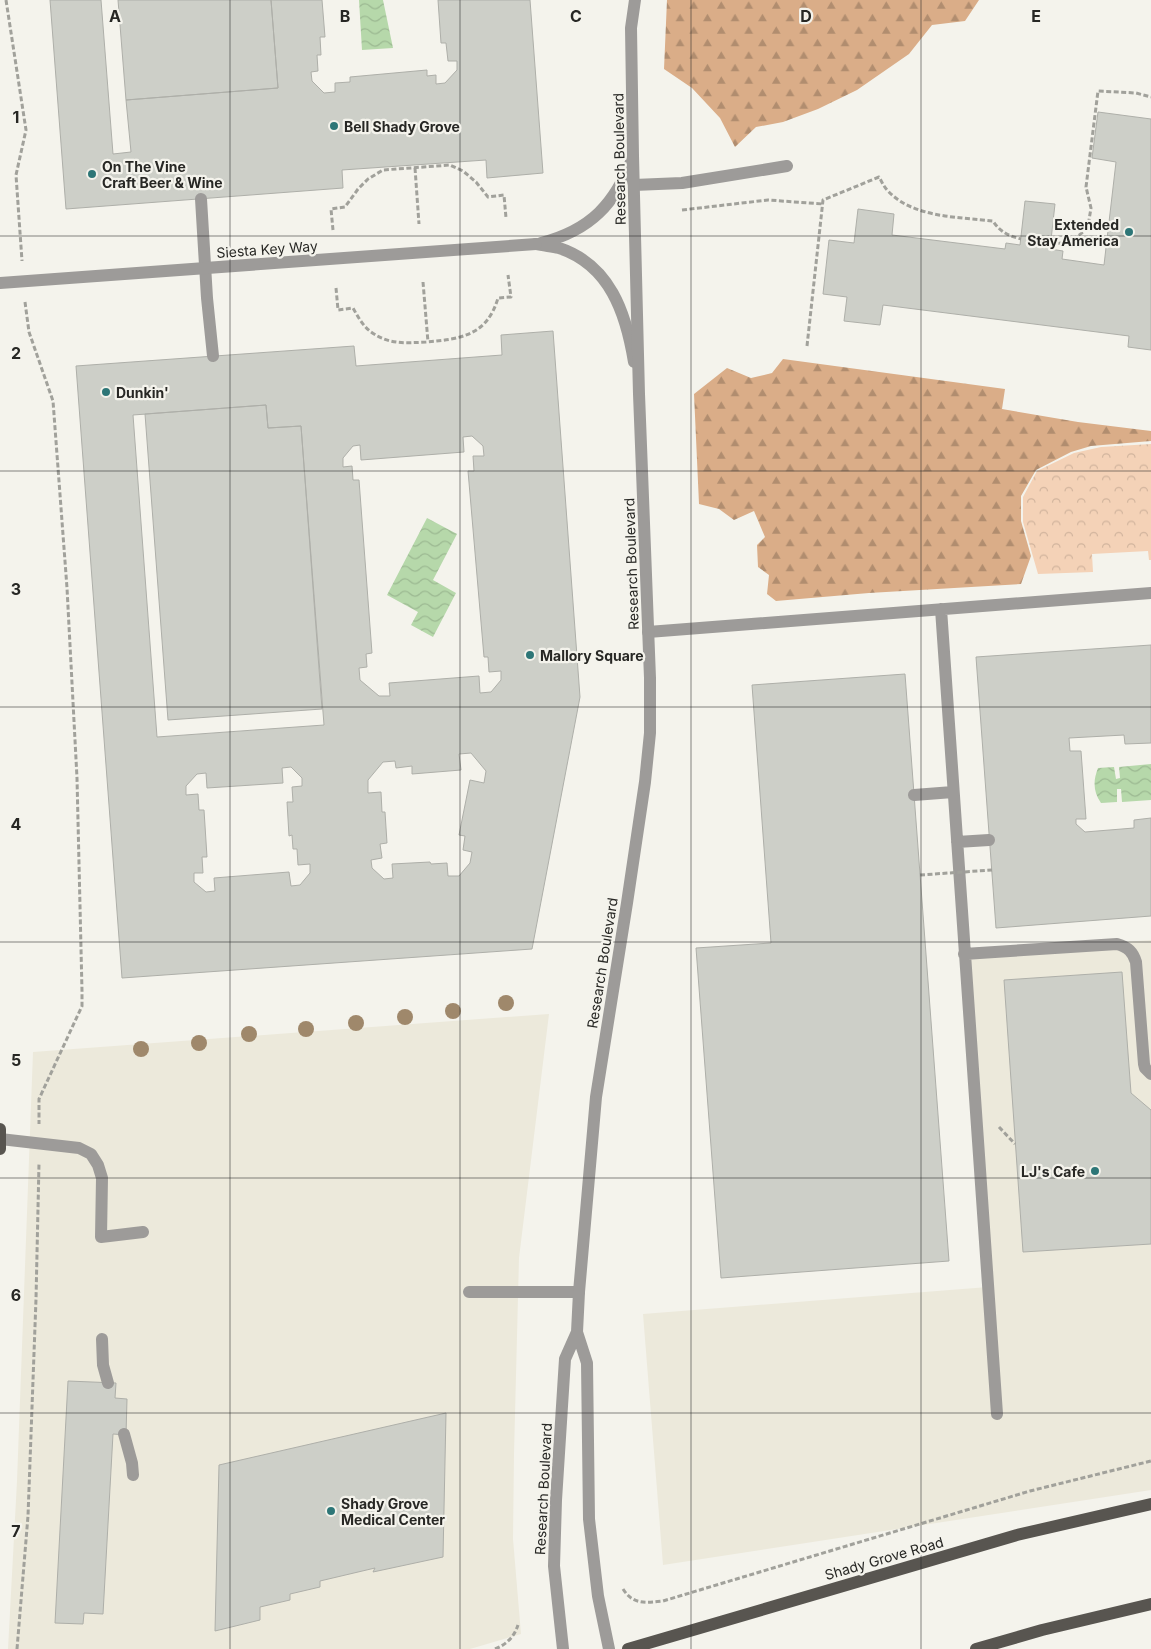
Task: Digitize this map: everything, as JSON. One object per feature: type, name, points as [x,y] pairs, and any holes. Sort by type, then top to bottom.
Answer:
[{"type":"main road","points":[[0,1129],[0,1149]]},
{"type":"main road","name":"Shady Grove Road","points":[[628,1649],[1016,1535],[1151,1504]]},
{"type":"main road","points":[[976,1649],[1042,1630],[1151,1604]]},
{"type":"street","name":"Research Boulevard","points":[[610,1649],[598,1596],[589,1519],[587,1363],[577,1332],[596,1097],[626,913],[645,782],[650,733],[633,156],[631,28],[635,0]]},
{"type":"street","points":[[536,244],[556,240],[578,230],[595,218],[607,206],[623,182],[633,156]]},
{"type":"street","points":[[634,185],[682,183],[787,166]]},
{"type":"street","points":[[201,199],[213,356]]},
{"type":"street","name":"Siesta Key Way","points":[[0,283],[536,244]]},
{"type":"street","points":[[536,244],[558,248],[574,254],[589,263],[604,278],[618,304],[631,341],[639,394]]},
{"type":"street","points":[[648,632],[1151,593]]},
{"type":"street","points":[[941,609],[997,1414]]},
{"type":"street","points":[[914,795],[953,792]]},
{"type":"street","points":[[957,842],[989,840]]},
{"type":"street","points":[[964,954],[1117,944],[1129,949],[1134,955],[1136,962],[1144,1064],[1151,1074]]},
{"type":"street","points":[[0,1139],[79,1148],[91,1154],[98,1165],[102,1178],[101,1237],[143,1232]]},
{"type":"street","points":[[469,1292],[579,1292]]},
{"type":"street","name":"Research Boulevard","points":[[563,1649],[554,1566],[556,1500],[565,1359],[577,1332]]},
{"type":"street","points":[[102,1339],[104,1365],[108,1383]]},
{"type":"street","points":[[124,1434],[132,1463],[133,1475]]},
{"type":"path","points":[[6,0],[26,130],[16,175],[28,332],[53,401],[66,578],[77,778],[82,991],[82,1006],[40,1099],[36,1300],[28,1516],[17,1649]]},
{"type":"path","points":[[1051,245],[1076,238],[1084,231],[1089,220],[1092,208],[1086,187],[1098,91],[1136,93],[1151,98]]},
{"type":"path","points":[[333,230],[331,209],[346,207],[358,189],[368,179],[383,170],[450,165],[463,171],[488,196],[504,195],[506,218]]},
{"type":"path","points":[[415,168],[419,224]]},
{"type":"path","points":[[808,346],[823,200],[879,178],[887,190],[906,204],[932,213],[993,221],[1004,233],[1021,239]]},
{"type":"path","points":[[682,210],[768,200],[823,204]]},
{"type":"path","points":[[336,288],[338,310],[353,308],[359,319],[371,332],[398,344],[428,342],[465,337],[478,329],[495,310],[498,298],[511,297],[508,275]]},
{"type":"path","points":[[423,282],[428,342]]},
{"type":"path","points":[[920,875],[992,870]]},
{"type":"path","points":[[999,1127],[1016,1144]]},
{"type":"path","points":[[623,1589],[628,1597],[637,1602],[663,1601],[1030,1491],[1151,1461]]},
{"type":"path","points":[[495,1649],[514,1635],[518,1625]]},
{"type":"shaded area","points":[[1151,940],[1151,1490],[663,1565],[643,1314],[988,1287],[964,953]]},
{"type":"shaded area","points":[[549,1014],[519,1258],[513,1539],[521,1634],[470,1649],[8,1649],[17,1481],[33,1052]]},
{"type":"green space","points":[[667,0],[979,0],[965,21],[932,25],[909,54],[857,90],[818,109],[783,122],[756,127],[735,147],[720,118],[692,88],[664,69]]},
{"type":"green space","points":[[783,359],[1005,389],[1002,409],[1078,422],[1151,431],[1151,441],[1091,446],[1071,452],[1036,470],[1021,496],[1021,521],[1031,556],[1021,584],[869,593],[776,601],[767,594],[769,575],[758,567],[757,545],[765,537],[754,511],[734,520],[719,509],[699,504],[694,394],[727,368],[751,378],[772,373]]},
{"type":"green space","points":[[1151,444],[1151,560],[1149,560],[1148,551],[1092,554],[1093,572],[1038,574],[1023,522],[1023,497],[1037,471],[1074,453],[1101,447]]},
{"type":"water","points":[[359,0],[383,0],[393,48],[362,50]]},
{"type":"water","points":[[427,518],[457,534],[433,580],[456,593],[433,637],[411,625],[418,612],[387,595]]},
{"type":"water","points":[[1151,764],[1151,800],[1122,802],[1121,789],[1117,789],[1117,802],[1101,803],[1096,794],[1095,786],[1098,768],[1114,767],[1116,779],[1120,778],[1119,767]]},
{"type":"building","name":"Bell Shady Grove","points":[[50,0],[101,0],[113,154],[131,152],[126,100],[278,88],[271,0],[322,0],[325,37],[320,37],[321,55],[317,55],[318,71],[311,72],[312,81],[324,93],[335,92],[335,83],[350,82],[350,77],[427,70],[427,76],[436,75],[436,84],[445,83],[457,70],[457,61],[448,61],[446,43],[441,43],[438,0],[530,0],[543,173],[487,178],[486,160],[342,170],[343,188],[66,209]]},
{"type":"building","points":[[118,0],[271,0],[278,88],[126,100]]},
{"type":"building","name":"Extended Stay America","points":[[1098,112],[1151,119],[1151,350],[1128,347],[1129,336],[883,305],[880,325],[844,321],[847,297],[823,294],[829,240],[854,243],[858,209],[894,214],[892,235],[1005,249],[1006,243],[1020,245],[1025,201],[1055,204],[1050,249],[1063,251],[1062,259],[1104,265],[1116,162],[1092,158]]},
{"type":"building","name":"Mallory Square","points":[[553,331],[580,697],[532,949],[122,978],[76,366],[354,346],[356,366],[502,355],[501,335]],"holes":[[[266,405],[268,428],[301,426],[324,725],[157,737],[133,415]],[[472,436],[483,446],[484,456],[473,456],[474,471],[468,471],[484,657],[488,657],[489,672],[501,671],[501,680],[491,692],[480,693],[479,676],[389,683],[390,696],[379,696],[360,680],[359,668],[367,667],[366,654],[372,653],[359,480],[353,480],[352,466],[343,467],[343,458],[353,446],[360,445],[361,460],[464,452],[463,437]],[[471,753],[486,771],[484,783],[470,780],[459,835],[465,836],[463,850],[472,852],[470,863],[459,876],[448,876],[447,863],[392,864],[393,878],[384,879],[372,868],[371,860],[382,858],[380,844],[387,843],[385,812],[382,812],[381,792],[368,793],[368,780],[383,762],[395,761],[396,768],[412,766],[412,774],[461,770],[459,754]],[[291,767],[302,778],[302,786],[292,787],[293,802],[287,802],[289,836],[292,835],[293,849],[297,849],[298,865],[310,864],[310,873],[300,885],[291,886],[289,872],[214,878],[215,891],[206,892],[194,882],[194,873],[203,873],[202,857],[207,857],[204,810],[199,810],[198,794],[186,795],[186,786],[197,774],[206,773],[207,788],[283,783],[282,768]]]},
{"type":"building","points":[[266,405],[268,428],[301,426],[322,709],[168,720],[145,414]]},
{"type":"building","points":[[1151,645],[1151,743],[1125,744],[1124,735],[1069,738],[1070,751],[1081,751],[1086,819],[1076,819],[1076,824],[1085,832],[1134,828],[1134,820],[1151,818],[1151,916],[996,928],[976,657]]},
{"type":"building","points":[[905,674],[949,1261],[721,1278],[696,948],[771,943],[752,685]]},
{"type":"building","points":[[1122,972],[1131,1093],[1151,1110],[1151,1244],[1023,1252],[1004,980]]},
{"type":"building","points":[[68,1381],[116,1383],[115,1398],[127,1399],[126,1435],[113,1434],[103,1614],[84,1613],[83,1624],[55,1623]]},
{"type":"building","name":"Shady Grove Medical Center","points":[[446,1413],[443,1557],[373,1572],[375,1568],[320,1581],[320,1587],[290,1594],[290,1600],[260,1607],[260,1620],[215,1631],[219,1465]]},
{"type":"place","name":"Bell Shady Grove","points":[[334,126]]},
{"type":"place","name":"On The Vine Craft Beer & Wine","points":[[92,174]]},
{"type":"place","name":"Extended Stay America","points":[[1129,232]]},
{"type":"place","name":"Dunkin'","points":[[106,392]]},
{"type":"place","name":"Mallory Square","points":[[530,655]]},
{"type":"place","name":"LJ's Cafe","points":[[1095,1171]]},
{"type":"place","name":"Shady Grove Medical Center","points":[[331,1511]]}]
